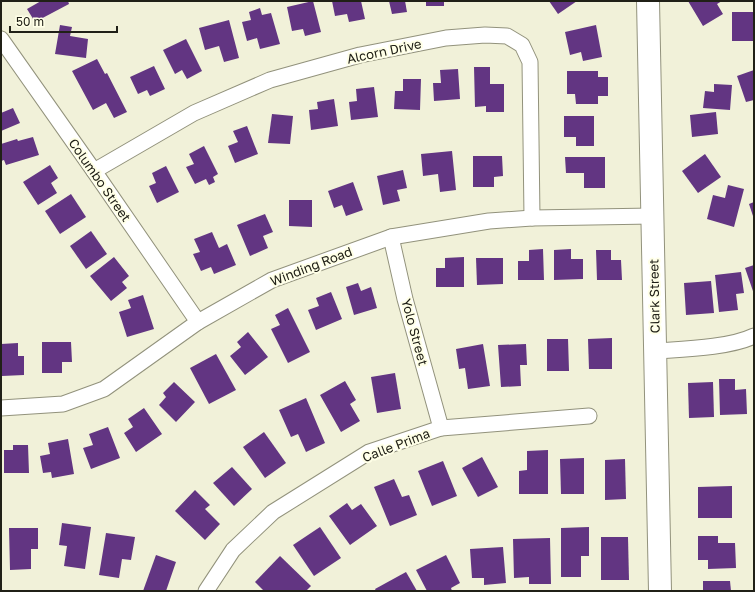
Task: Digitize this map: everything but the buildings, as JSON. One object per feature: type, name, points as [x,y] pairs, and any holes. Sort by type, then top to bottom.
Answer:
[{"type":"street","name":"Clark Street","points":[[648,1],[660,591]]},
{"type":"street","name":"Alcorn Drive","points":[[94,171],[194,113],[270,80],[360,55],[446,38],[485,35],[506,36],[522,45],[530,62],[532,218]]},
{"type":"street","name":"Columbo Street","points":[[1,38],[198,322]]},
{"type":"street","name":"Winding Road","points":[[1,408],[63,404],[104,389],[198,322],[272,280],[391,237],[490,221],[532,218],[653,216]]},
{"type":"street","name":"Yolo Street","points":[[391,237],[405,299],[441,428]]},
{"type":"street","points":[[655,351],[709,346],[747,339],[754,336]]},
{"type":"street","name":"Calle Prima","points":[[206,591],[233,550],[273,512],[369,452],[441,428],[589,416]]}]
